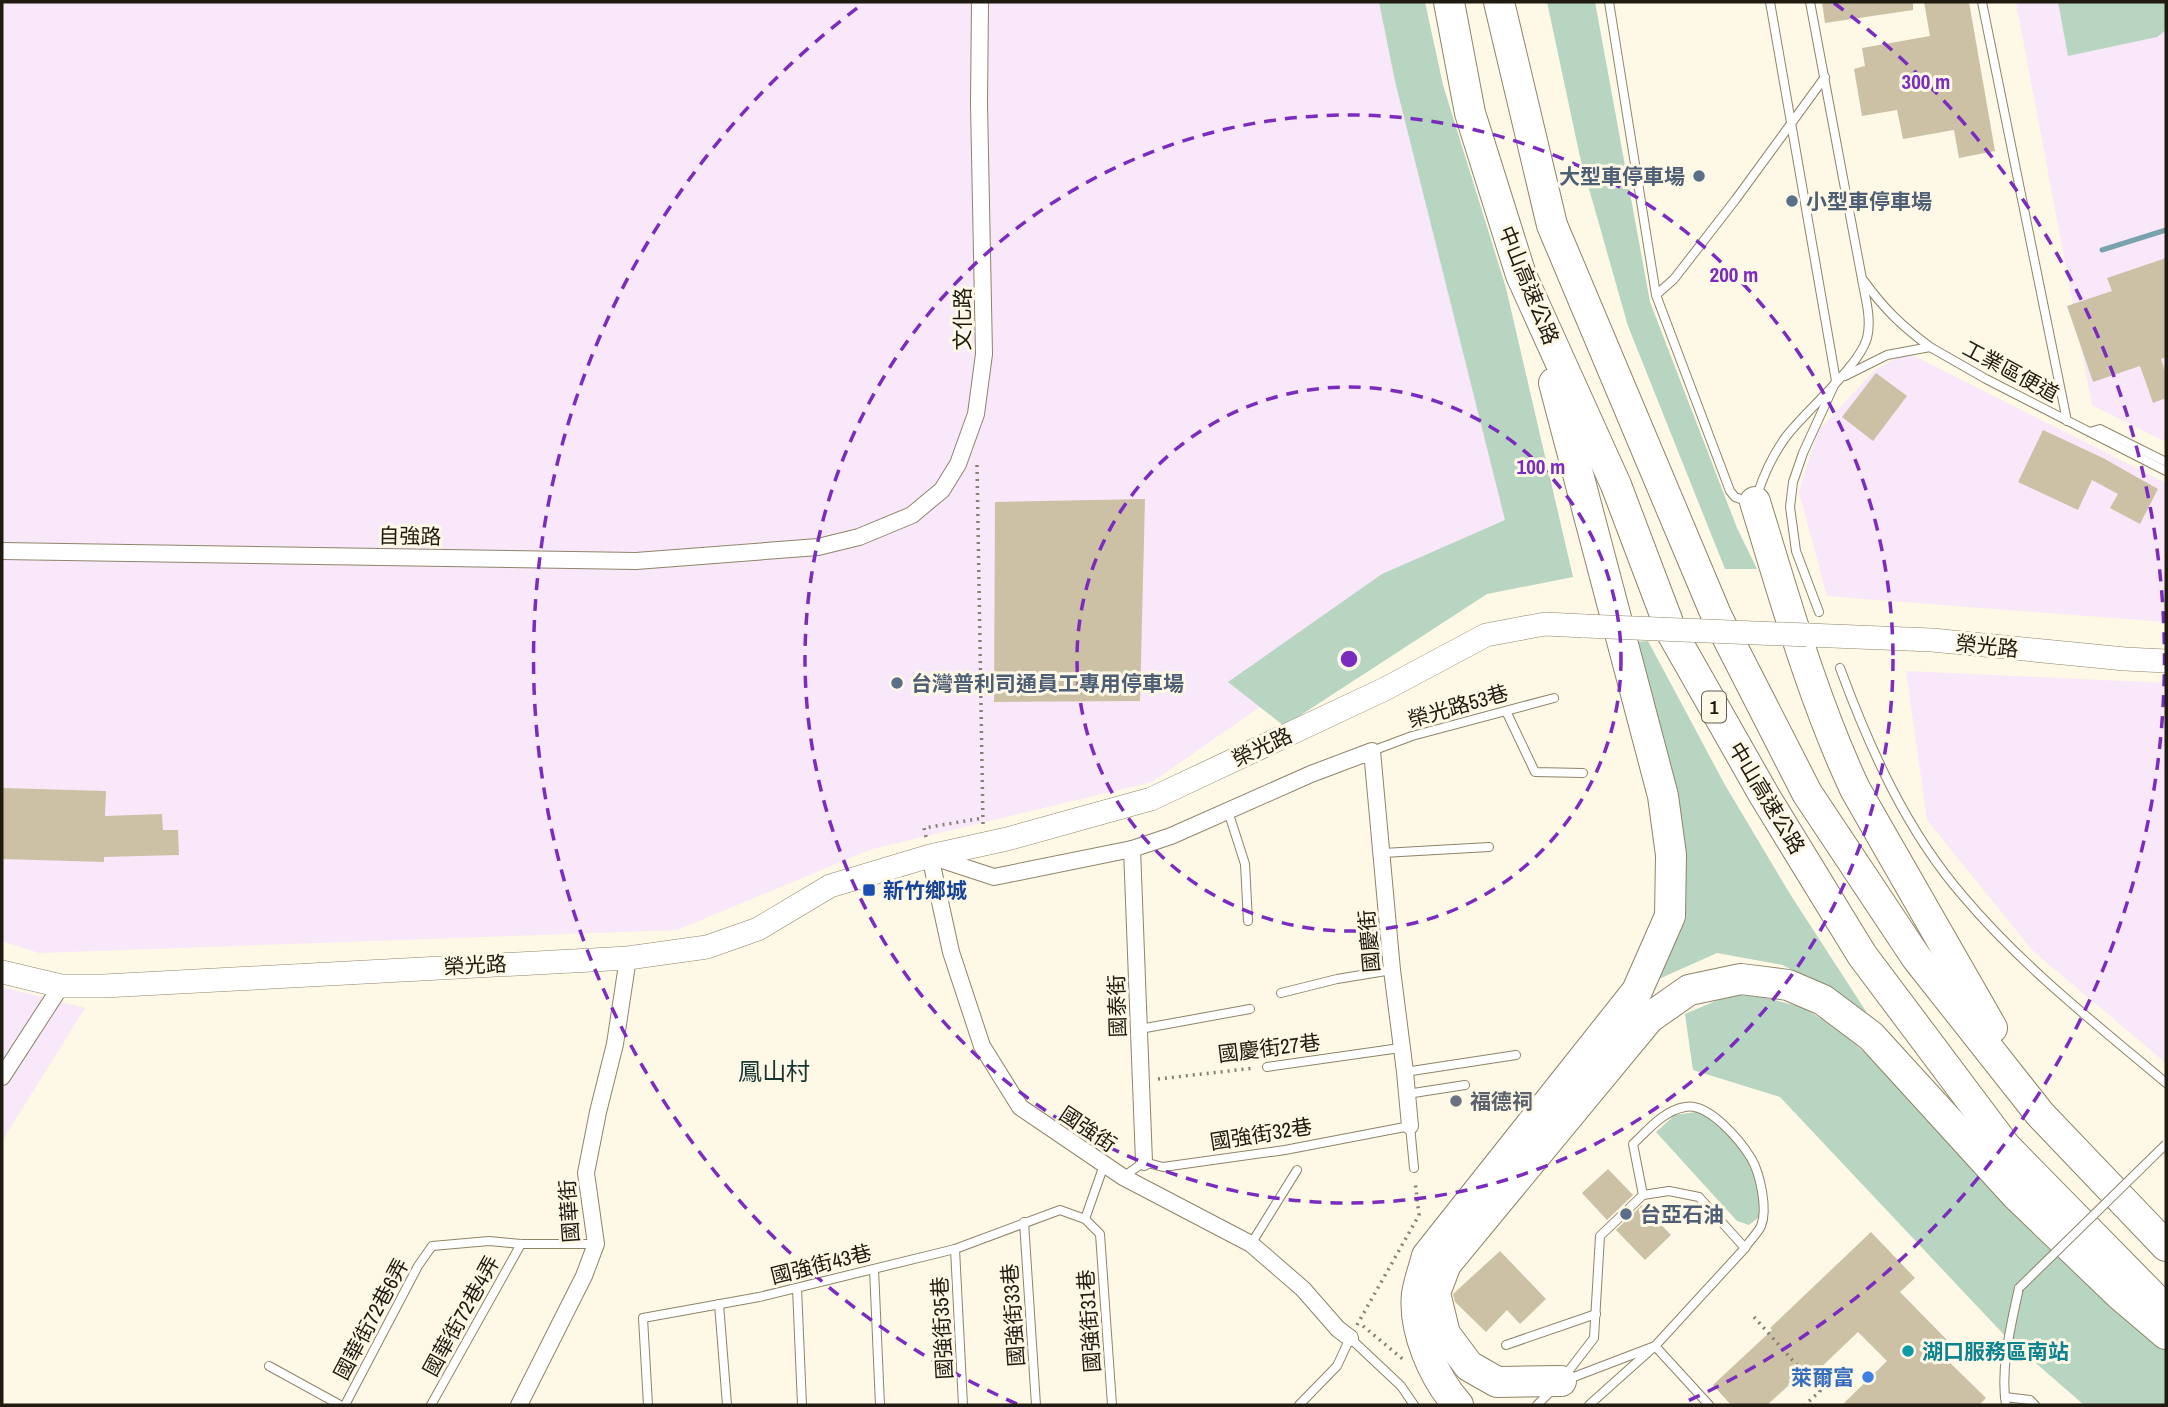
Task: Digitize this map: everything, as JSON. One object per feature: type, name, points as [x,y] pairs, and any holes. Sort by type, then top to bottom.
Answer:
[{"type":"highway","name":"中山高速公路","points":[[1449,2],[1470,113],[1521,275],[1616,485],[1672,633],[1764,794],[1862,956],[2006,1147],[2166,1310]]},
{"type":"highway","name":"中山高速公路","points":[[1499,2],[1552,225],[1717,617],[1807,793],[1916,957],[2040,1114],[2166,1246]]},
{"type":"highway","points":[[1458,1405],[1444,1390],[1422,1344],[1417,1296],[1427,1256],[1637,991],[1670,916],[1671,855],[1664,796],[1554,383],[1521,275]]},
{"type":"highway","points":[[1755,502],[1811,685],[1838,753],[1855,789],[2040,1114]]},
{"type":"highway","points":[[1561,1381],[1497,1382],[1469,1366],[1445,1334],[1435,1293],[1446,1264],[1649,1018],[1689,990],[1741,979],[1788,985],[1823,1000],[1871,1036],[2016,1195],[2119,1294],[2166,1334]]},
{"type":"street","name":"文化路","points":[[818,547],[859,537],[912,515],[942,490],[958,464],[976,414],[984,354],[979,104],[980,2]]},
{"type":"street","name":"自強路","points":[[2,551],[636,561],[818,547]]},
{"type":"street","name":"榮光路","points":[[2,972],[61,985],[104,986],[628,958],[707,947],[758,929],[830,886],[930,856],[1151,799],[1385,689],[1486,635],[1545,624],[1932,640],[2166,661]]},
{"type":"street","points":[[930,856],[994,877],[1132,849],[1171,836],[1311,774],[1372,751]]},
{"type":"street","name":"國慶街","points":[[1372,751],[1392,970],[1410,1126]]},
{"type":"street","name":"國泰街","points":[[1132,849],[1144,1162]]},
{"type":"street","name":"國強街","points":[[930,856],[951,952],[982,1046],[1020,1107],[1123,1177],[1251,1244],[1303,1289],[1338,1329],[1350,1338]]},
{"type":"street","name":"國華街","points":[[519,1405],[584,1276],[596,1244],[586,1173],[615,1044],[628,958]]},
{"type":"street","points":[[2,1077],[61,985]]},
{"type":"lane","points":[[1609,2],[1656,295],[1730,491],[1743,501],[1755,502],[1762,480],[1785,438],[1857,356],[1867,338],[1869,320],[1863,279],[1811,2]]},
{"type":"lane","points":[[1770,2],[1836,381],[1803,453],[1793,482],[1790,507],[1796,551],[1819,612]]},
{"type":"lane","points":[[1982,2],[2067,421]]},
{"type":"lane","points":[[1656,295],[1674,279],[1825,77]]},
{"type":"lane","points":[[1863,279],[1883,308],[1930,347]]},
{"type":"lane","name":"工業區便道","points":[[1836,381],[1887,355],[1930,347],[1986,379],[2166,471]]},
{"type":"lane","points":[[2090,432],[2099,429],[2166,462]]},
{"type":"lane","points":[[1840,668],[1858,718],[1884,776],[1961,894],[1998,936],[2035,971],[2166,1083]]},
{"type":"lane","name":"榮光路53巷","points":[[1372,751],[1412,736],[1554,698]]},
{"type":"lane","points":[[1506,711],[1535,772],[1583,773]]},
{"type":"lane","points":[[1228,811],[1245,864],[1248,921]]},
{"type":"lane","points":[[1383,853],[1489,847]]},
{"type":"lane","points":[[1281,993],[1337,979],[1392,970]]},
{"type":"lane","points":[[1140,1029],[1250,1009]]},
{"type":"lane","name":"國慶街27巷","points":[[1267,1067],[1401,1048]]},
{"type":"lane","points":[[1405,1072],[1516,1055]]},
{"type":"lane","points":[[1407,1094],[1465,1085]]},
{"type":"lane","points":[[1590,1405],[1655,1346],[1745,1248],[1761,1225],[1763,1194],[1752,1159],[1735,1136],[1708,1111],[1688,1106],[1663,1115],[1633,1144],[1643,1195]]},
{"type":"lane","points":[[1410,1126],[1414,1168]]},
{"type":"lane","name":"國強街32巷","points":[[1144,1162],[1163,1167],[1284,1150],[1410,1126]]},
{"type":"lane","points":[[2035,1405],[2030,1400],[2006,1401],[2010,1328],[2020,1288],[2166,1144]]},
{"type":"lane","points":[[1123,1177],[1144,1162]]},
{"type":"lane","points":[[1085,1219],[1104,1165]]},
{"type":"lane","points":[[1251,1244],[1297,1170]]},
{"type":"lane","points":[[1537,1405],[1561,1381],[1594,1339],[1600,1236],[1643,1195],[1669,1191],[1699,1197],[1745,1248]]},
{"type":"lane","name":"國強街43巷","points":[[648,1405],[643,1318],[797,1288],[955,1249],[1060,1210],[1085,1219]]},
{"type":"lane","name":"國強街31巷","points":[[1085,1219],[1100,1234],[1112,1405]]},
{"type":"lane","name":"國強街33巷","points":[[1024,1222],[1036,1405]]},
{"type":"lane","name":"國華街72巷6弄","points":[[343,1405],[418,1266],[432,1246],[489,1241],[521,1244],[596,1244]]},
{"type":"lane","name":"國華街72巷4弄","points":[[431,1405],[521,1244]]},
{"type":"lane","name":"國強街35巷","points":[[955,1249],[963,1405]]},
{"type":"lane","points":[[874,1269],[880,1405]]},
{"type":"lane","points":[[797,1288],[802,1405]]},
{"type":"lane","points":[[719,1304],[727,1405]]},
{"type":"lane","points":[[1506,1345],[1596,1314]]},
{"type":"lane","points":[[1299,1405],[1337,1366],[1350,1338],[1401,1386],[1414,1405]]},
{"type":"lane","points":[[1561,1381],[1655,1346]]},
{"type":"lane","points":[[1655,1346],[1709,1405]]},
{"type":"lane","points":[[269,1366],[343,1405]]},
{"type":"path","points":[[977,456],[984,844]]},
{"type":"path","points":[[930,856],[924,828],[983,818]]},
{"type":"path","name":"國慶街27巷","points":[[1141,1080],[1267,1067]]},
{"type":"path","points":[[1350,1338],[1419,1215],[1414,1168]]},
{"type":"path","points":[[1754,1317],[1820,1391],[1805,1405]]},
{"type":"path","points":[[1359,1322],[1415,1368]]},
{"type":"shaded area","points":[[2,2],[1403,2],[1519,527],[1152,782],[872,849],[677,930],[39,953],[2,941]]},
{"type":"shaded area","points":[[2016,2],[2166,2],[2166,442],[2092,405]]},
{"type":"shaded area","points":[[1906,352],[2166,483],[2166,622],[1827,596],[1799,492],[1818,431],[1874,371]]},
{"type":"shaded area","points":[[1906,671],[2166,683],[2166,1063],[2033,951],[1927,820]]},
{"type":"shaded area","points":[[2,987],[85,1008],[2,1141]]},
{"type":"green space","points":[[1379,2],[1425,2],[1443,85],[1506,288],[1573,577],[1487,594],[1284,726],[1228,682],[1382,574],[1505,520],[1395,81]]},
{"type":"green space","points":[[1547,2],[1595,2],[1650,302],[1737,528],[1757,569],[1725,569],[1628,326],[1580,157]]},
{"type":"green space","points":[[2058,2],[2166,2],[2166,30],[2157,37],[2068,56]]},
{"type":"green space","points":[[1648,641],[1725,785],[1790,894],[1867,1013],[1783,965],[1717,953],[1652,982],[1682,924],[1686,894],[1682,826],[1669,759],[1634,642]]},
{"type":"green space","points":[[1739,991],[1802,1007],[1844,1033],[2166,1342],[2166,1405],[2084,1405],[2007,1338],[1780,1097],[1693,1070],[1685,1014]]},
{"type":"green space","points":[[1703,1111],[1734,1137],[1756,1169],[1762,1200],[1759,1217],[1749,1225],[1737,1221],[1656,1132],[1675,1115]]},
{"type":"building","points":[[1822,2],[1913,2],[1913,10],[1825,23]]},
{"type":"building","points":[[1924,2],[1969,2],[1995,151],[1959,158],[1954,130],[1903,139],[1897,110],[1862,116],[1854,69],[1865,66],[1862,48],[1930,36]]},
{"type":"building","points":[[2166,258],[2166,357],[2161,359],[2166,374],[2166,398],[2153,403],[2140,366],[2093,382],[2067,306],[2112,291],[2107,278]]},
{"type":"building","points":[[1876,373],[1907,396],[1873,441],[1842,417]]},
{"type":"building","points":[[2043,430],[2103,458],[2158,489],[2140,524],[2110,508],[2118,494],[2092,480],[2078,510],[2018,482]]},
{"type":"building","points":[[1145,499],[1140,701],[994,702],[995,502]]},
{"type":"building","points":[[2,788],[106,791],[105,816],[162,814],[163,830],[178,830],[179,855],[104,857],[104,862],[2,859]]},
{"type":"building","points":[[1608,1169],[1633,1195],[1607,1220],[1582,1193]]},
{"type":"building","points":[[1642,1205],[1671,1235],[1645,1260],[1616,1230]]},
{"type":"building","points":[[1871,1232],[1915,1278],[1900,1292],[1948,1341],[1938,1351],[1986,1398],[1979,1405],[1842,1405],[1887,1361],[1858,1332],[1814,1374],[1808,1368],[1767,1405],[1731,1405],[1713,1385]]},
{"type":"building","points":[[1500,1251],[1546,1299],[1520,1324],[1507,1310],[1486,1332],[1455,1302],[1453,1294]]},
{"type":"waterway","points":[[2102,250],[2166,230]]},
{"type":"place","name":"大型車停車場","points":[[1699,176]]},
{"type":"place","name":"小型車停車場","points":[[1792,201]]},
{"type":"place","name":"台灣普利司通員工專用停車場","points":[[897,683]]},
{"type":"place","name":"新竹鄉城","points":[[869,890]]},
{"type":"place","name":"福德祠","points":[[1456,1101]]},
{"type":"place","name":"台亞石油","points":[[1626,1214]]},
{"type":"place","name":"湖口服務區南站","points":[[1908,1351]]},
{"type":"place","name":"萊爾富","points":[[1868,1377]]},
{"type":"district","name":"鳳山村","points":[[774,1071]]}]
